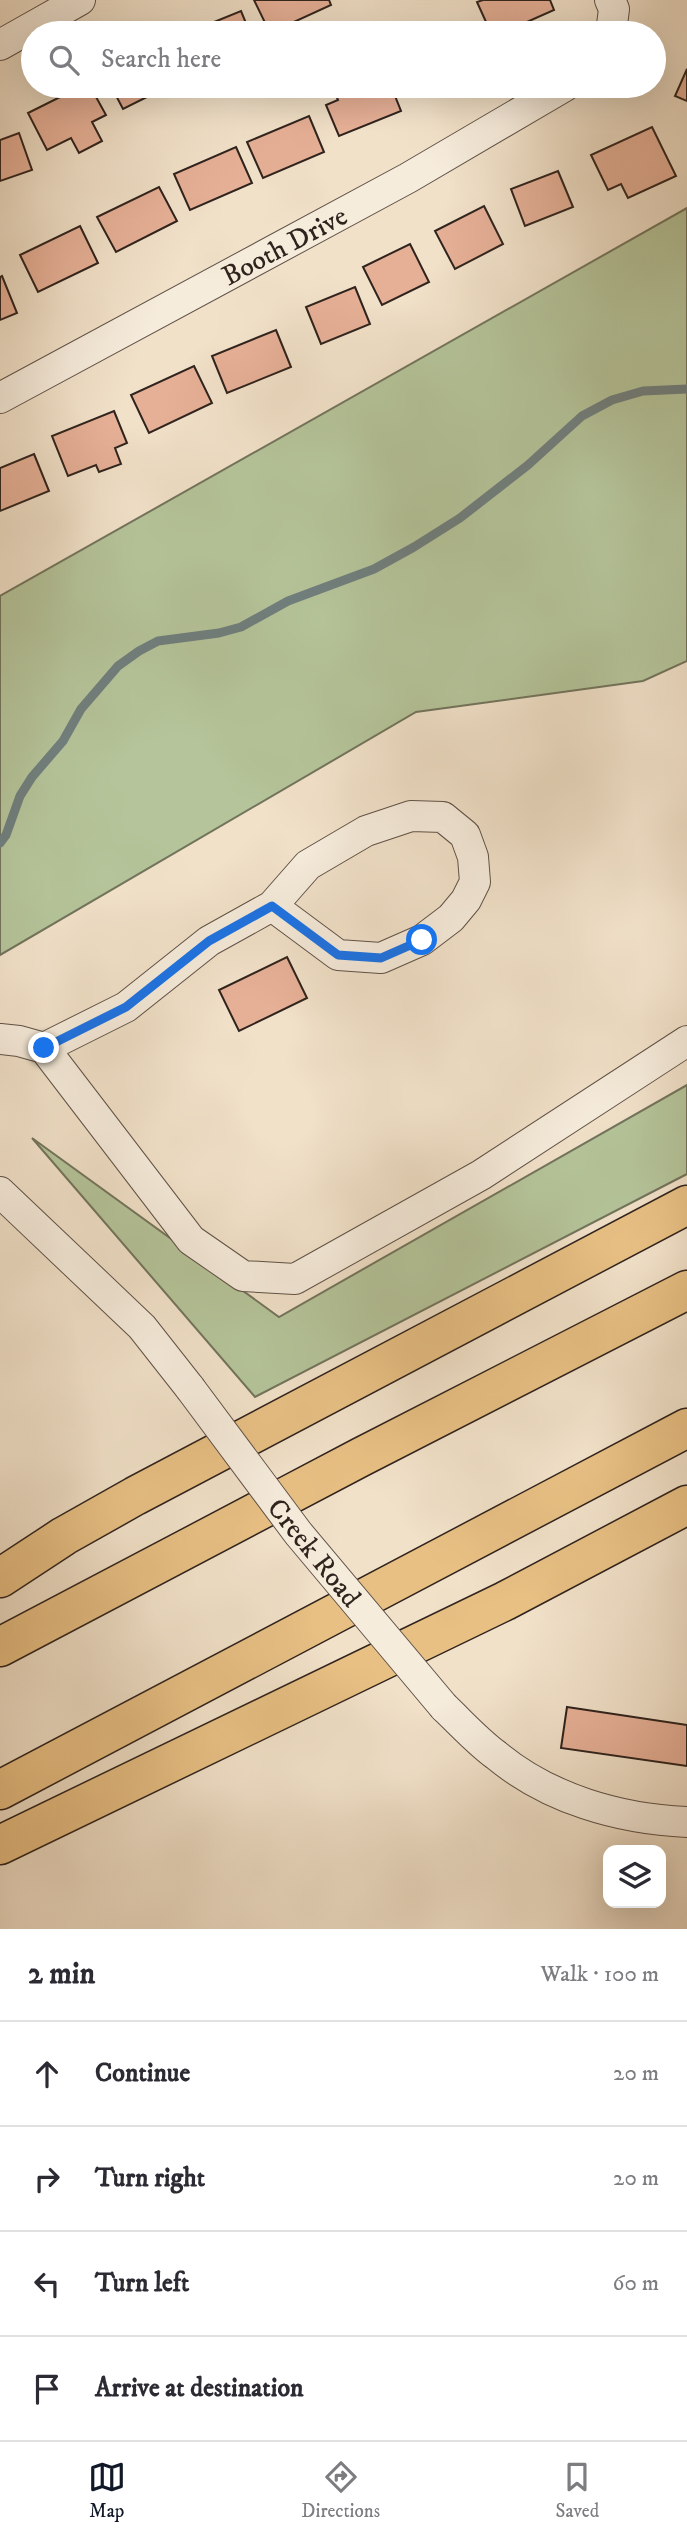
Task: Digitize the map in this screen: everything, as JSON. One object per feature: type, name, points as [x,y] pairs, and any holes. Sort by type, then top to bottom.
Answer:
[{"type":"highway","points":[[0,1578],[64,1536],[176,1474],[687,1205]]},
{"type":"highway","points":[[0,1647],[361,1457],[687,1290]]},
{"type":"highway","points":[[0,1790],[687,1428]]},
{"type":"highway","points":[[0,1845],[505,1601],[687,1505]]},
{"type":"street","points":[[43,21],[80,0]]},
{"type":"street","points":[[610,0],[614,9],[612,21]]},
{"type":"street","points":[[0,45],[21,33]]},
{"type":"street","name":"Booth Drive","points":[[0,398],[408,178],[545,98]]},
{"type":"street","points":[[0,1039],[44,1048],[126,1007],[209,941],[272,906],[308,865],[366,831],[411,816],[443,817],[465,835],[473,858],[475,881],[466,900],[450,918],[422,940],[381,958],[338,955],[272,906]]},
{"type":"street","points":[[44,1048],[191,1240],[243,1276],[295,1279],[481,1175],[687,1041]]},
{"type":"street","name":"Creek Road","points":[[0,1192],[142,1327],[298,1534],[444,1707],[496,1756],[520,1773],[572,1799],[620,1815],[687,1822]]},
{"type":"green space","points":[[687,208],[687,661],[643,681],[416,712],[0,955],[0,596]]},
{"type":"green space","points":[[687,1085],[687,1174],[255,1397],[32,1138],[279,1317]]},
{"type":"building","points":[[254,0],[329,0],[331,5],[296,21],[264,21]]},
{"type":"building","points":[[550,0],[554,10],[529,21],[486,21],[477,2]]},
{"type":"building","points":[[241,11],[245,21],[216,21]]},
{"type":"building","points":[[687,69],[687,101],[675,96]]},
{"type":"building","points":[[58,98],[97,98],[106,115],[92,122],[102,141],[79,153],[71,138],[47,150],[28,113]]},
{"type":"building","points":[[117,98],[145,98],[123,109]]},
{"type":"building","points":[[337,98],[396,98],[401,111],[339,136],[326,105],[338,100]]},
{"type":"building","points":[[309,116],[324,152],[263,178],[247,142]]},
{"type":"building","points":[[652,127],[676,176],[628,198],[621,184],[608,190],[591,155]]},
{"type":"building","points":[[19,133],[32,170],[0,181],[0,140]]},
{"type":"building","points":[[236,147],[252,183],[190,210],[174,174]]},
{"type":"building","points":[[558,171],[573,207],[525,226],[511,189]]},
{"type":"building","points":[[159,187],[177,221],[116,252],[97,217]]},
{"type":"building","points":[[484,206],[503,244],[455,269],[435,231]]},
{"type":"building","points":[[80,226],[98,263],[38,292],[20,255]]},
{"type":"building","points":[[410,244],[429,282],[382,305],[363,267]]},
{"type":"building","points":[[2,276],[17,313],[0,320],[0,277]]},
{"type":"building","points":[[355,287],[370,324],[321,344],[306,307]]},
{"type":"building","points":[[276,330],[291,367],[227,393],[212,356]]},
{"type":"building","points":[[194,366],[212,403],[149,433],[131,395]]},
{"type":"building","points":[[114,411],[127,443],[115,448],[121,464],[99,472],[96,465],[68,476],[52,436]]},
{"type":"building","points":[[34,454],[49,491],[0,511],[0,468]]},
{"type":"building","points":[[287,957],[307,998],[239,1031],[219,990]]},
{"type":"building","points":[[567,1707],[687,1725],[687,1766],[561,1748]]},
{"type":"waterway","points":[[0,843],[6,835],[20,796],[32,777],[63,741],[81,709],[118,666],[139,651],[158,641],[219,633],[241,627],[288,601],[374,569],[460,518],[528,465],[582,416],[612,400],[643,391],[687,389]]},
{"type":"route","points":[[44,1048],[126,1007],[209,941],[272,906],[338,955],[381,958],[422,940]]}]
